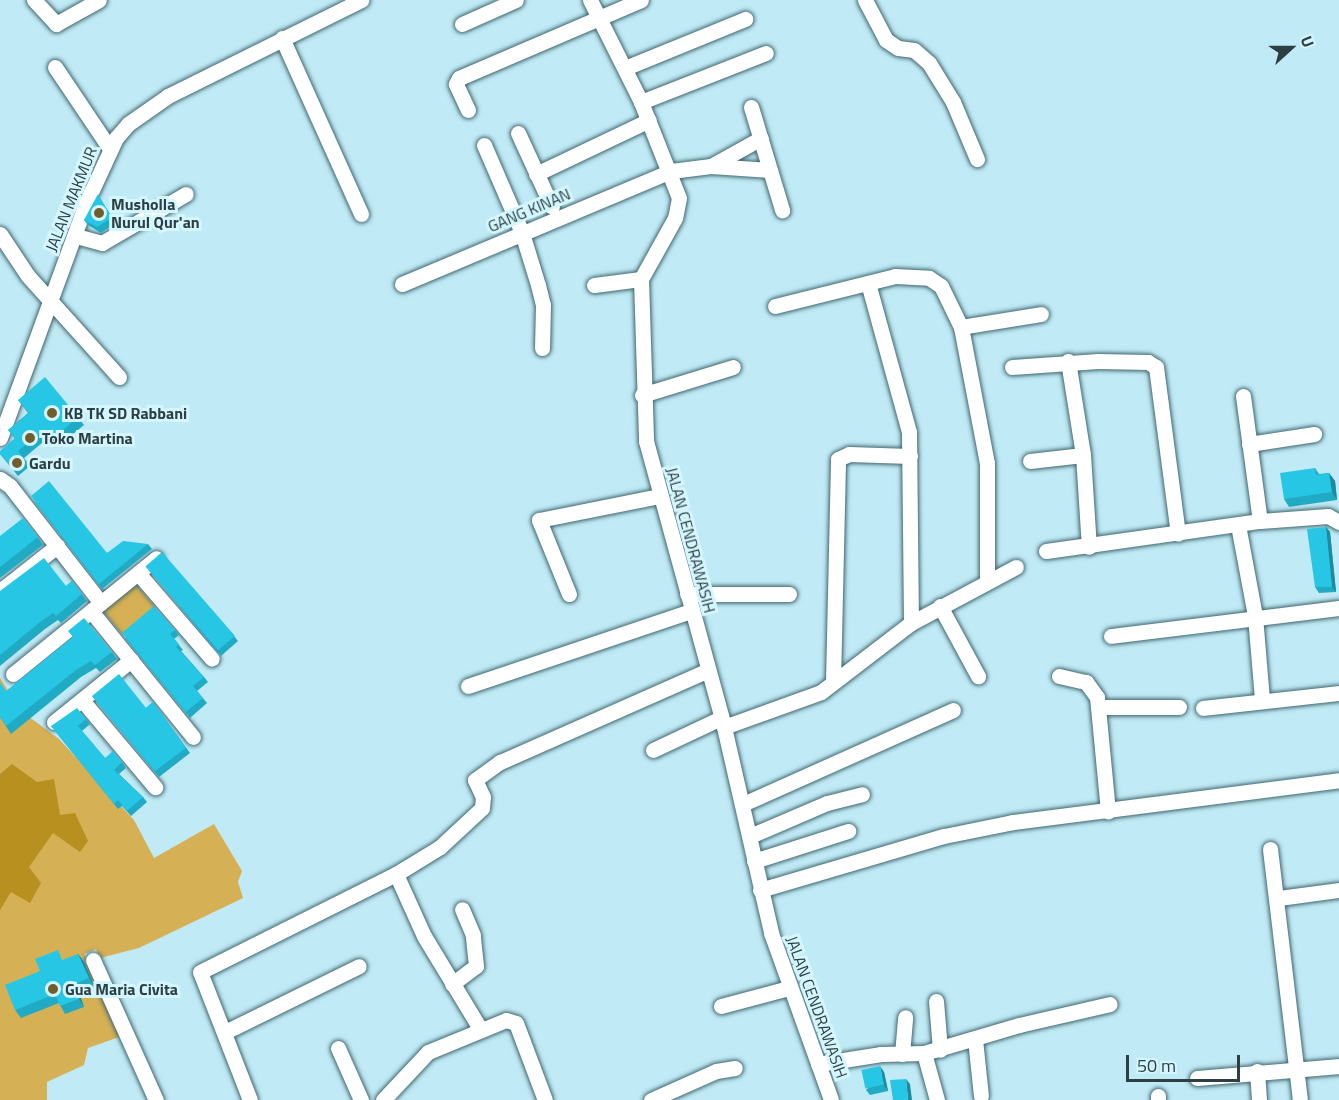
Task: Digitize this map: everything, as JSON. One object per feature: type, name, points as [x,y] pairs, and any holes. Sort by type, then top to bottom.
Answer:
[{"type":"street","points":[[36,1],[56,24],[99,0]]},
{"type":"street","points":[[462,24],[516,0]]},
{"type":"street","name":"JALAN CENDRAWASIH","points":[[590,0],[625,68],[671,171],[679,208],[641,279],[642,395],[646,441],[706,671],[723,722],[743,804],[760,890],[789,988],[831,1100]]},
{"type":"street","points":[[468,110],[456,84],[459,78],[598,16],[640,0]]},
{"type":"street","points":[[865,0],[886,40],[898,48],[914,50],[929,63],[953,102],[977,159]]},
{"type":"street","name":"JALAN MAKMUR","points":[[0,438],[49,301],[110,149],[128,124],[159,101],[353,2]]},
{"type":"street","points":[[625,68],[745,19]]},
{"type":"street","points":[[282,38],[361,213]]},
{"type":"street","points":[[641,102],[766,53]]},
{"type":"street","points":[[55,67],[110,149]]},
{"type":"street","points":[[751,107],[782,210]]},
{"type":"street","points":[[536,174],[649,120]]},
{"type":"street","points":[[518,133],[552,207]]},
{"type":"street","points":[[711,166],[760,138]]},
{"type":"street","points":[[484,145],[522,233],[543,305],[543,348]]},
{"type":"street","points":[[711,166],[770,170]]},
{"type":"street","name":"GANG KINAN","points":[[402,284],[671,171],[711,166]]},
{"type":"street","points":[[76,236],[102,243],[186,194]]},
{"type":"street","points":[[0,234],[49,301],[118,376]]},
{"type":"street","points":[[775,306],[905,276],[929,278],[941,286],[961,327],[987,463],[987,579]]},
{"type":"street","points":[[594,285],[641,279]]},
{"type":"street","points":[[868,283],[909,432],[911,623]]},
{"type":"street","points":[[961,327],[1041,314]]},
{"type":"street","points":[[1068,361],[1083,455],[1089,547]]},
{"type":"street","points":[[1012,367],[1068,361],[1148,362],[1156,367],[1178,534]]},
{"type":"street","points":[[642,395],[733,367]]},
{"type":"street","points":[[1243,396],[1260,521]]},
{"type":"street","points":[[1249,444],[1314,434]]},
{"type":"street","points":[[833,682],[838,459],[849,454],[910,456]]},
{"type":"street","points":[[1030,461],[1083,455]]},
{"type":"street","points":[[0,479],[10,486],[57,546],[131,660],[193,737]]},
{"type":"street","points":[[569,594],[539,520],[660,496]]},
{"type":"street","points":[[1046,551],[1089,547],[1260,521],[1328,516],[1339,522]]},
{"type":"street","points":[[1238,525],[1255,616],[1262,700]]},
{"type":"street","points":[[0,591],[57,546]]},
{"type":"street","points":[[13,674],[156,558]]},
{"type":"street","points":[[653,750],[723,722],[796,704],[833,682],[911,623],[987,579],[1016,567]]},
{"type":"street","points":[[138,573],[212,659]]},
{"type":"street","points":[[687,594],[789,594]]},
{"type":"street","points":[[940,606],[978,676]]},
{"type":"street","points":[[1111,636],[1255,616],[1339,608]]},
{"type":"street","points":[[468,686],[691,611]]},
{"type":"street","points":[[54,722],[131,660]]},
{"type":"street","points":[[250,1100],[225,1032],[200,978],[203,969],[396,874],[440,848],[482,808],[483,797],[476,777],[500,762],[706,671]]},
{"type":"street","points":[[1059,676],[1093,687],[1098,707],[1108,812]]},
{"type":"street","points":[[1203,708],[1339,693]]},
{"type":"street","points":[[82,700],[155,787]]},
{"type":"street","points":[[1098,707],[1179,707]]},
{"type":"street","points":[[743,804],[953,710]]},
{"type":"street","points":[[760,890],[944,836],[1013,822],[1108,812],[1339,780]]},
{"type":"street","points":[[750,836],[827,803],[862,794]]},
{"type":"street","points":[[754,861],[848,831]]},
{"type":"street","points":[[1270,849],[1279,898],[1294,1067],[1300,1100]]},
{"type":"street","points":[[396,874],[424,936],[481,1030]]},
{"type":"street","points":[[1279,898],[1339,890]]},
{"type":"street","points":[[452,984],[476,966],[473,934],[462,909]]},
{"type":"street","points":[[93,960],[156,1100]]},
{"type":"street","points":[[225,1032],[358,966]]},
{"type":"street","points":[[722,1006],[789,988]]},
{"type":"street","points":[[936,1001],[940,1050]]},
{"type":"street","points":[[818,1064],[940,1050],[1110,1004]]},
{"type":"street","points":[[902,1054],[905,1017]]},
{"type":"street","points":[[386,1098],[428,1052],[506,1020],[516,1023],[545,1100]]},
{"type":"street","points":[[975,1039],[981,1096]]},
{"type":"street","points":[[338,1048],[361,1100]]},
{"type":"street","points":[[924,1053],[937,1100]]},
{"type":"street","points":[[1197,1078],[1294,1067],[1339,1066]]},
{"type":"street","points":[[651,1100],[716,1071],[735,1068]]},
{"type":"street","points":[[1257,1071],[1260,1100]]},
{"type":"shaded area","points":[[136,584],[156,608],[123,635],[103,612]]},
{"type":"shaded area","points":[[0,678],[21,711],[59,739],[134,820],[154,858],[214,824],[242,871],[238,882],[243,898],[139,948],[100,958],[96,949],[84,954],[119,1037],[88,1048],[84,1065],[47,1082],[47,1100],[0,1100]]},
{"type":"shaded area","points":[[12,764],[37,782],[54,779],[60,815],[75,813],[88,841],[80,852],[53,833],[29,867],[41,883],[30,903],[11,892],[0,910],[0,774]]},
{"type":"building","points":[[98,194],[112,218],[97,227],[84,220]]},
{"type":"building","name":"KB TK SD Rabbani","points":[[45,377],[78,417],[52,440],[44,430],[18,451],[24,459],[13,469],[0,451],[15,438],[8,430],[29,413],[18,400]]},
{"type":"building","points":[[1315,468],[1316,475],[1329,473],[1332,492],[1284,499],[1280,473]]},
{"type":"building","points":[[49,481],[107,553],[123,541],[148,544],[99,584],[31,496]]},
{"type":"building","points":[[23,518],[38,537],[0,567],[0,536]]},
{"type":"building","points":[[1326,527],[1332,587],[1315,587],[1307,529]]},
{"type":"building","points":[[162,552],[235,636],[218,650],[145,566]]},
{"type":"building","points":[[44,558],[66,586],[72,581],[82,594],[56,616],[53,613],[40,622],[0,655],[0,591]]},
{"type":"building","points":[[154,606],[175,630],[170,634],[179,644],[176,647],[204,677],[193,686],[203,698],[186,712],[122,633]]},
{"type":"building","points":[[84,618],[112,652],[95,665],[91,661],[76,670],[6,726],[0,717],[0,682],[6,691],[73,637],[68,631]]},
{"type":"building","points":[[119,674],[146,708],[153,702],[186,748],[155,771],[92,696]]},
{"type":"building","points":[[77,708],[86,719],[78,726],[105,758],[113,751],[122,762],[114,770],[143,797],[127,811],[118,800],[114,804],[51,726]]},
{"type":"building","name":"Gua Maria Civita","points":[[58,950],[62,960],[78,954],[89,978],[73,985],[79,999],[60,1006],[55,994],[15,1010],[5,985],[40,971],[35,959]]},
{"type":"building","points":[[880,1066],[884,1085],[865,1089],[861,1070]]},
{"type":"building","points":[[906,1079],[908,1100],[893,1100],[890,1080]]},
{"type":"place","name":"Musholla Nurul Qur'an","points":[[99,213]]},
{"type":"place","name":"KB TK SD Rabbani","points":[[52,413]]},
{"type":"place","name":"Toko Martina","points":[[30,438]]},
{"type":"place","name":"Gardu","points":[[17,463]]},
{"type":"place","name":"Gua Maria Civita","points":[[53,989]]}]
